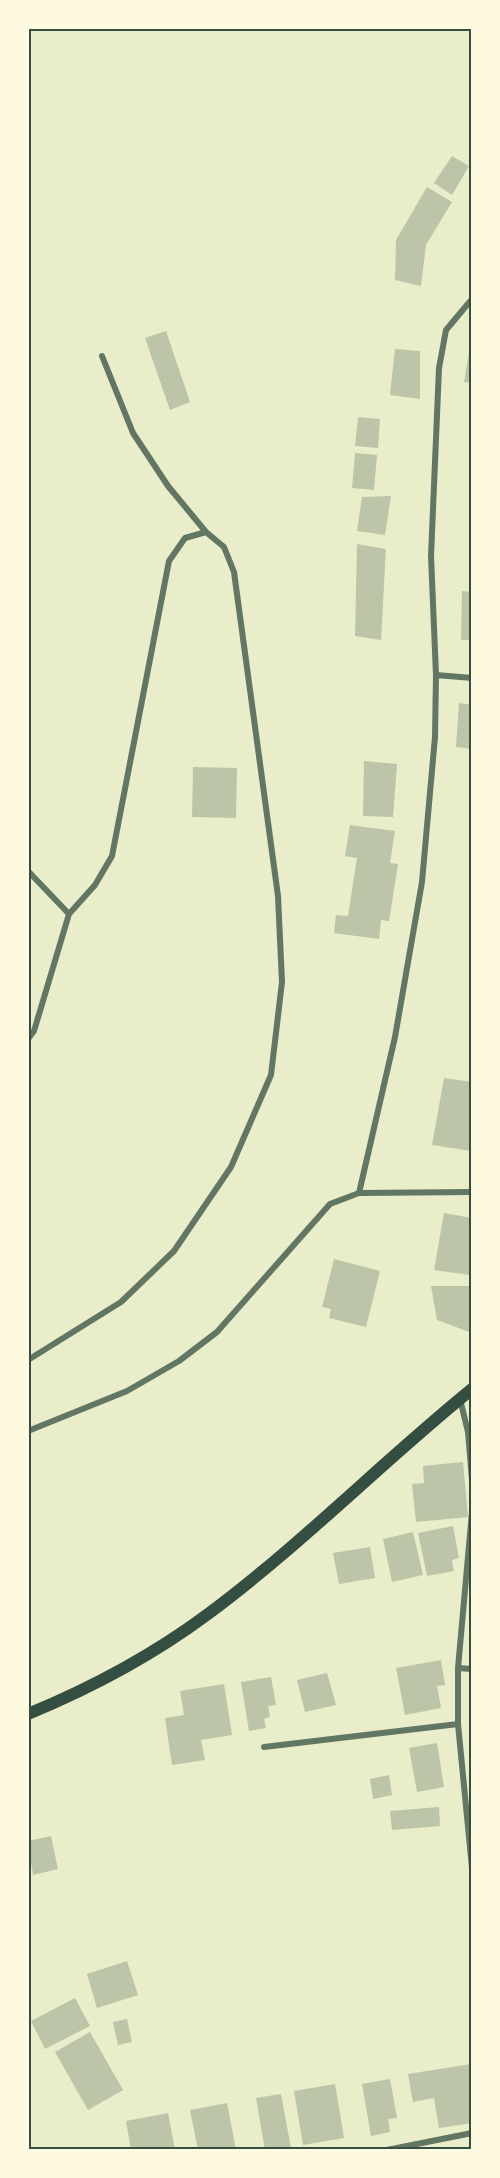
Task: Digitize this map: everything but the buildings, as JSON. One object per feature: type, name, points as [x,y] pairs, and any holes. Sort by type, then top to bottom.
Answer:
[{"type":"main road","points":[[28,1714],[120,1670],[206,1615],[278,1558],[471,1389]]},
{"type":"street","points":[[359,1193],[395,1037],[422,882],[435,737],[436,675],[431,556],[439,368],[446,330],[471,299]]},
{"type":"street","points":[[28,1360],[121,1302],[174,1251],[231,1167],[271,1075],[282,982],[278,896],[234,572],[225,547],[206,532],[168,486],[133,433],[102,357]]},
{"type":"street","points":[[28,1039],[34,1031],[69,914],[95,885],[112,856],[169,561],[185,538],[206,532]]},
{"type":"street","points":[[436,675],[471,678]]},
{"type":"street","points":[[28,872],[69,914]]},
{"type":"street","points":[[28,1431],[127,1391],[179,1361],[217,1332],[330,1204],[359,1193],[471,1192]]},
{"type":"street","points":[[459,1399],[468,1432],[471,1480]]},
{"type":"street","points":[[471,1512],[458,1668],[458,1724],[469,1816],[471,1869]]},
{"type":"street","points":[[458,1668],[471,1669]]},
{"type":"street","points":[[264,1747],[458,1724]]},
{"type":"street","points":[[387,2150],[471,2133]]}]
